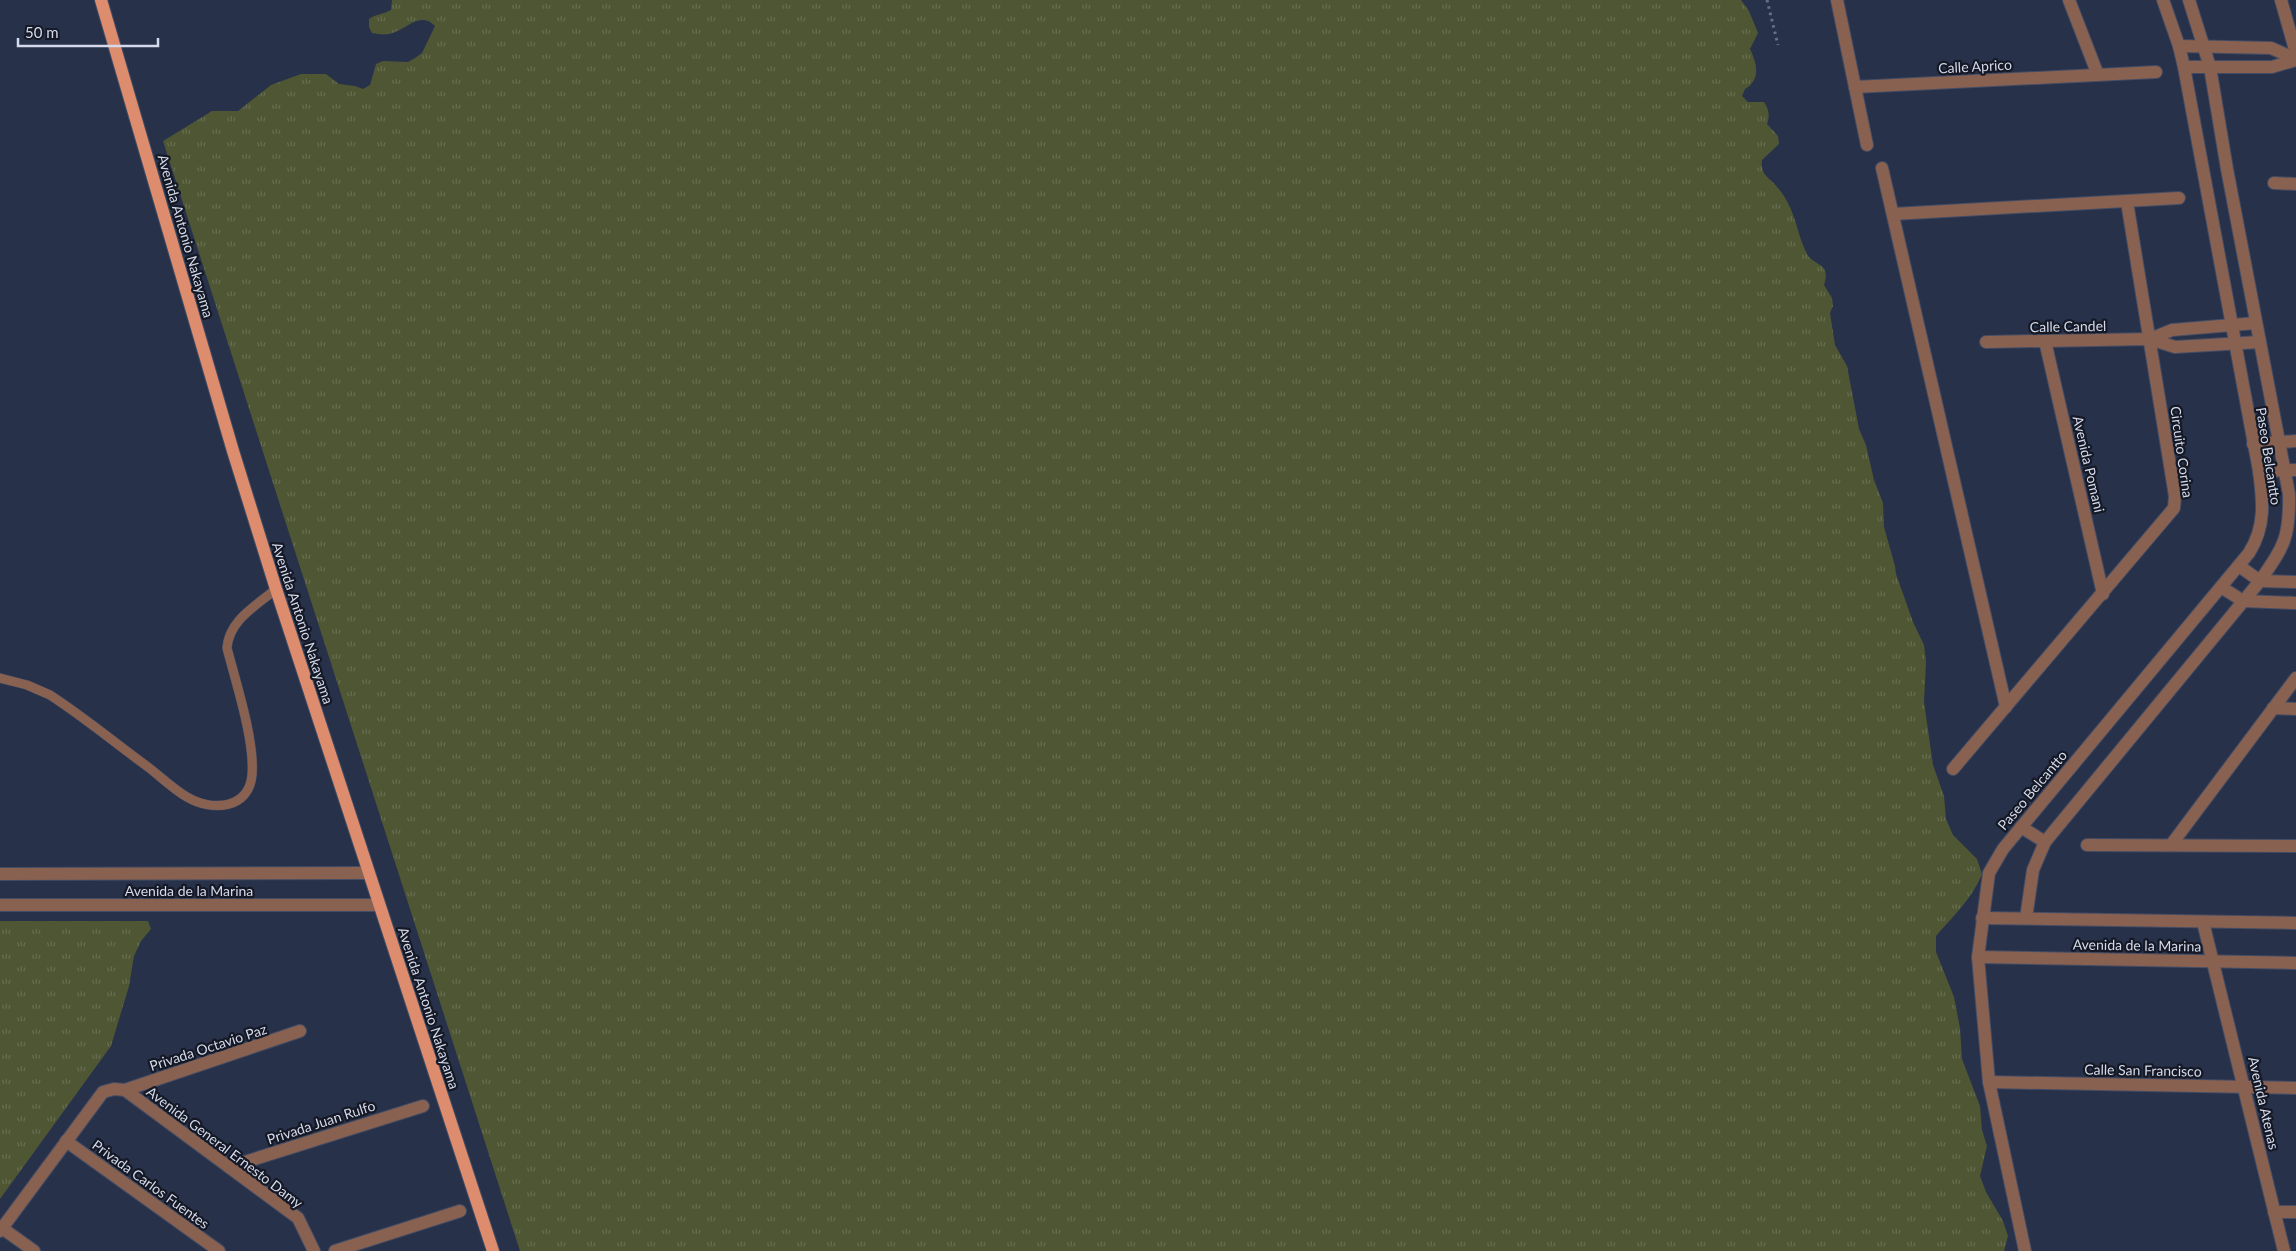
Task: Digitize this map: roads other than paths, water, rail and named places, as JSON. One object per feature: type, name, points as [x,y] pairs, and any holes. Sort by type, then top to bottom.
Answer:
[{"type":"main road","name":"Avenida Antonio Nakayama","points":[[101,0],[230,441],[276,589],[493,1251]]},
{"type":"street","points":[[1836,0],[1866,145]]},
{"type":"street","points":[[2069,0],[2098,75]]},
{"type":"street","name":"Paseo Belcantto","points":[[2025,1251],[1989,1082],[1978,957],[1988,873],[2003,849],[2249,553],[2260,531],[2263,514],[2263,497],[2259,471],[2184,67],[2179,46],[2163,0]]},
{"type":"street","name":"Paseo Belcantto","points":[[2026,918],[2033,870],[2045,842],[2260,581],[2279,554],[2289,523],[2288,494],[2290,470],[2279,442],[2227,169],[2210,67],[2205,46],[2189,0]]},
{"type":"street","points":[[2280,0],[2296,53]]},
{"type":"street","points":[[2179,46],[2271,48],[2296,60]]},
{"type":"street","points":[[2184,67],[2272,67],[2296,60]]},
{"type":"street","name":"Calle Aprico","points":[[1855,87],[2156,72]]},
{"type":"street","points":[[1882,168],[2006,707]]},
{"type":"street","points":[[2274,183],[2296,184]]},
{"type":"street","points":[[1893,214],[2178,198]]},
{"type":"street","name":"Circuito Corina","points":[[1953,769],[2174,508],[2175,496],[2127,202]]},
{"type":"street","name":"Calle Candel","points":[[2150,339],[2172,330],[2256,322]]},
{"type":"street","points":[[2217,326],[2220,345]]},
{"type":"street","name":"Calle Candel","points":[[1986,342],[2150,339],[2175,347],[2260,342]]},
{"type":"street","name":"Avenida Pomani","points":[[2045,341],[2103,594]]},
{"type":"street","points":[[2253,444],[2296,442]]},
{"type":"street","points":[[2259,471],[2290,470]]},
{"type":"street","points":[[2239,566],[2260,581],[2296,582]]},
{"type":"street","points":[[2221,586],[2243,601],[2296,603],[2296,595]]},
{"type":"street","points":[[2170,845],[2296,678]]},
{"type":"street","points":[[2273,708],[2296,709]]},
{"type":"street","points":[[2021,827],[2045,842]]},
{"type":"street","points":[[2086,845],[2296,846]]},
{"type":"street","name":"Avenida de la Marina","points":[[0,874],[368,873]]},
{"type":"street","name":"Avenida de la Marina","points":[[0,905],[379,905]]},
{"type":"street","points":[[1982,918],[2296,923]]},
{"type":"street","name":"Avenida Atenas","points":[[2203,922],[2284,1251]]},
{"type":"street","name":"Avenida de la Marina","points":[[1978,957],[2296,963]]},
{"type":"street","name":"Privada Octavio Paz","points":[[125,1090],[300,1032]]},
{"type":"street","name":"Calle San Francisco","points":[[1989,1082],[2296,1088]]},
{"type":"street","name":"Avenida General Ernesto Damy","points":[[66,1140],[103,1092],[114,1089],[125,1090],[298,1218],[314,1251]]},
{"type":"street","name":"Privada Juan Rulfo","points":[[229,1168],[423,1106]]},
{"type":"street","points":[[34,1251],[1,1229],[66,1140]]},
{"type":"street","name":"Privada Carlos Fuentes","points":[[66,1140],[219,1251]]},
{"type":"street","points":[[335,1251],[460,1211]]},
{"type":"street","points":[[2274,1212],[2296,1212]]},
{"type":"lane","points":[[0,678],[50,695],[188,797],[215,806],[228,806],[244,796],[249,789],[252,776],[249,739],[227,648],[228,638],[236,622],[276,589]]}]
